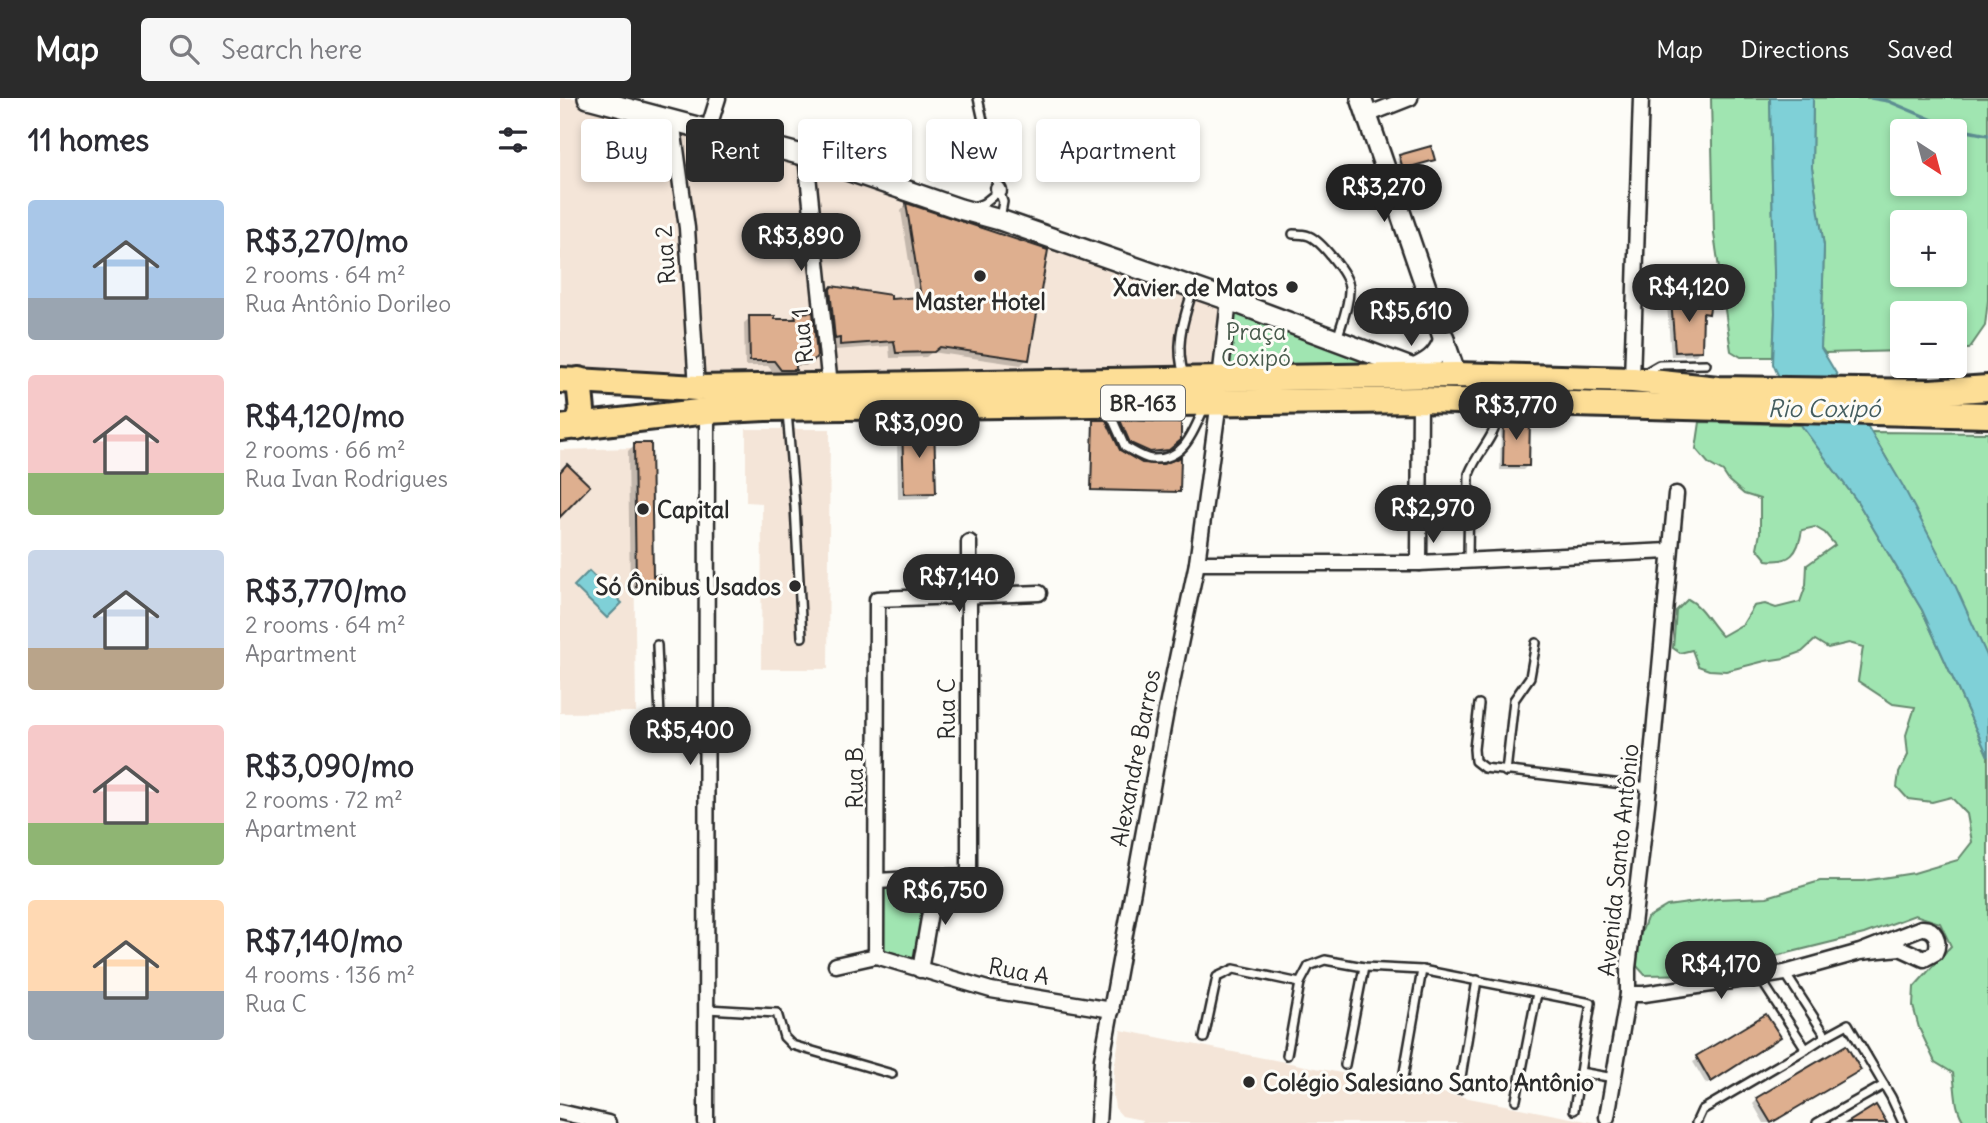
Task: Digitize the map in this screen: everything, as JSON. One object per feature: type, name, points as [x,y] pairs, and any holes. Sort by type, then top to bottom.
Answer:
[{"type":"highway","name":"BR-163","points":[[569,428],[707,411],[787,407],[1105,404],[1414,373],[1633,380],[1723,400]]},
{"type":"highway","name":"BR-163","points":[[569,380],[697,388],[1185,380],[1215,394],[1499,402],[1723,400],[1931,403],[1988,415]]},
{"type":"highway","points":[[569,380],[582,411],[569,428]]},
{"type":"highway","name":"BR-163","points":[[1931,403],[1988,388]]},
{"type":"street","points":[[588,98],[668,119]]},
{"type":"street","points":[[711,119],[718,98]]},
{"type":"street","points":[[1410,98],[1364,107],[1456,374]]},
{"type":"street","points":[[1633,380],[1641,98]]},
{"type":"street","points":[[672,120],[686,124]]},
{"type":"street","name":"Rua 2","points":[[672,120],[687,228],[697,388]]},
{"type":"street","name":"Rua 1","points":[[809,182],[830,386]]},
{"type":"street","points":[[882,182],[1000,220],[1229,300],[1414,373],[1436,357],[1444,338]]},
{"type":"street","name":"Alexandre Barros","points":[[1099,1123],[1102,1059],[1166,711],[1197,564],[1215,394],[1229,300]]},
{"type":"street","points":[[1419,564],[1420,400]]},
{"type":"street","points":[[706,1123],[707,411]]},
{"type":"street","name":"Avenida Santo Antônio","points":[[1676,494],[1649,787],[1628,968],[1628,994],[1760,978],[1860,953]]},
{"type":"street","name":"Rua C","points":[[936,878],[969,876],[969,542]]},
{"type":"street","points":[[1197,564],[1419,564],[1670,551]]},
{"type":"street","points":[[969,597],[1039,593]]},
{"type":"street","name":"Rua B","points":[[876,956],[877,599],[969,597]]},
{"type":"street","points":[[877,881],[936,878],[920,970]]},
{"type":"street","points":[[1920,928],[1933,931],[1938,942],[1936,953],[1924,959],[1900,948],[1860,953],[1920,928]]},
{"type":"street","points":[[836,965],[876,956]]},
{"type":"street","name":"Rua A","points":[[876,956],[991,990],[1112,1010]]},
{"type":"street","points":[[1607,1117],[1628,994]]},
{"type":"street","points":[[560,1112],[608,1123]]},
{"type":"lane","points":[[978,98],[1003,202],[1000,220]]},
{"type":"lane","points":[[960,209],[984,203],[998,190]]},
{"type":"lane","points":[[1293,234],[1311,236],[1319,243],[1349,283],[1349,295],[1337,341]]},
{"type":"lane","points":[[1185,380],[1179,360],[1179,338],[1193,288]]},
{"type":"lane","points":[[1633,380],[1659,365],[1706,365]]},
{"type":"lane","points":[[1105,404],[1125,447],[1150,459],[1173,455],[1190,443],[1215,394]]},
{"type":"lane","points":[[1468,561],[1469,474],[1495,432],[1499,420],[1499,402]]},
{"type":"lane","points":[[787,407],[802,637]]},
{"type":"lane","points":[[1506,772],[1514,700],[1530,677],[1536,643]]},
{"type":"lane","points":[[657,645],[660,718],[663,724],[667,727],[707,729]]},
{"type":"lane","points":[[1479,704],[1474,749],[1475,761],[1484,768],[1649,787]]},
{"type":"lane","points":[[1287,1055],[1300,983],[1309,965],[1325,960],[1364,967],[1422,970],[1477,980],[1591,1003],[1574,1110]]},
{"type":"lane","points":[[1345,1065],[1364,967]]},
{"type":"lane","points":[[1204,1038],[1217,977],[1225,972],[1234,969],[1300,983]]},
{"type":"lane","points":[[1403,1078],[1422,970]]},
{"type":"lane","points":[[1785,973],[1826,1036]]},
{"type":"lane","points":[[1760,978],[1806,1049]]},
{"type":"lane","points":[[1459,1089],[1477,980]]},
{"type":"lane","points":[[1516,1100],[1536,993]]},
{"type":"lane","points":[[707,1009],[778,1013],[784,1037],[792,1045],[891,1074]]},
{"type":"lane","points":[[1696,1123],[1702,1110],[1848,1024],[1903,1123]]},
{"type":"lane","points":[[1580,1072],[1614,1078]]},
{"type":"lane","points":[[1816,1123],[1884,1085]]},
{"type":"shaded area","points":[[560,98],[582,98],[659,119],[581,119],[581,182],[672,182],[672,165],[689,387],[560,374]]},
{"type":"shaded area","points":[[679,126],[686,128],[686,182],[784,182],[784,160],[798,164],[798,182],[803,182],[816,268],[810,268],[820,379],[701,377]]},
{"type":"shaded area","points":[[814,182],[850,182],[1223,304],[1216,370],[833,377]]},
{"type":"shaded area","name":"Só Ônibus Usados","points":[[746,429],[830,429],[828,669],[761,669],[762,503],[746,502]]},
{"type":"shaded area","points":[[633,448],[636,712],[560,713],[560,450]]},
{"type":"shaded area","name":"Colégio Salesiano Santo Antônio","points":[[1121,1030],[1596,1123],[1141,1123],[1142,1120],[1122,1116],[1115,1108],[1114,1068]]},
{"type":"green space","points":[[1711,98],[1770,98],[1775,313],[1773,357],[1741,357],[1731,351],[1714,234]]},
{"type":"green space","points":[[1813,98],[1988,98],[1988,300],[1985,326],[1969,349],[1967,301],[1890,301],[1890,351],[1825,353],[1821,348],[1824,246],[1812,168]]},
{"type":"green space","name":"Praça Coxipó","points":[[1232,309],[1386,366],[1225,370]]},
{"type":"green space","points":[[1700,422],[1801,425],[1857,501],[1922,610],[1988,756],[1988,1123],[1965,1123],[1961,1118],[1953,1073],[1935,1062],[1919,1028],[1913,1006],[1914,987],[1951,946],[1940,923],[1915,915],[1864,934],[1703,974],[1645,975],[1635,964],[1637,944],[1647,918],[1667,906],[1717,899],[1767,897],[1820,881],[1863,881],[1914,873],[1958,860],[1972,842],[1967,814],[1951,797],[1932,802],[1908,799],[1897,787],[1899,773],[1908,755],[1906,735],[1915,707],[1893,704],[1858,681],[1863,647],[1849,643],[1828,648],[1815,640],[1802,652],[1785,658],[1726,671],[1698,666],[1692,650],[1680,653],[1673,648],[1676,611],[1688,599],[1702,611],[1722,636],[1743,624],[1754,606],[1765,604],[1776,608],[1800,602],[1806,585],[1807,565],[1835,545],[1825,533],[1815,527],[1802,530],[1792,555],[1782,560],[1767,560],[1757,548],[1760,499],[1744,494],[1696,449]]},
{"type":"green space","points":[[1871,432],[1988,433],[1988,659],[1933,544]]},
{"type":"green space","points":[[933,882],[918,965],[879,954],[882,885]]},
{"type":"water","name":"Rio Coxipó","points":[[1770,98],[1813,98],[1812,168],[1824,246],[1821,348],[1903,486],[1955,585],[1988,658],[1988,756],[1922,610],[1857,501],[1801,425],[1773,364],[1775,313]]},
{"type":"water","points":[[589,571],[622,603],[607,618],[574,586]]},
{"type":"building","points":[[1431,146],[1435,160],[1403,169],[1399,155]]},
{"type":"building","name":"Master Hotel","points":[[906,203],[1048,250],[1029,360],[940,347],[934,352],[896,353],[894,341],[840,345],[840,338],[835,339],[830,289],[832,286],[891,295],[891,299],[921,297]]},
{"type":"building","points":[[1671,299],[1711,302],[1709,314],[1703,313],[1702,351],[1675,352]]},
{"type":"building","points":[[813,312],[817,356],[813,361],[796,362],[796,370],[781,370],[774,361],[750,361],[749,316],[796,319],[795,313]]},
{"type":"building","points":[[1504,417],[1530,418],[1529,466],[1503,466]]},
{"type":"building","points":[[1093,420],[1106,420],[1120,450],[1142,463],[1163,464],[1181,457],[1180,492],[1091,490]]},
{"type":"building","points":[[1120,420],[1181,422],[1181,440],[1169,450],[1150,452],[1130,443]]},
{"type":"building","points":[[934,425],[936,493],[904,494],[902,426]]},
{"type":"building","name":"Capital","points":[[634,443],[651,443],[653,576],[659,575],[659,586],[636,587]]},
{"type":"building","points":[[567,464],[590,486],[560,517],[560,472]]},
{"type":"building","points":[[1766,1014],[1781,1037],[1711,1082],[1696,1056]]},
{"type":"building","points":[[1846,1045],[1861,1070],[1771,1123],[1756,1098]]},
{"type":"building","points":[[1876,1105],[1887,1123],[1847,1123]]},
{"type":"waterway","points":[[1871,98],[1888,101],[1952,128],[1988,135]]},
{"type":"place","name":"Master Hotel","points":[[980,276]]},
{"type":"place","name":"Xavier de Matos","points":[[1292,287]]},
{"type":"place","name":"Capital","points":[[643,509]]},
{"type":"place","name":"Só Ônibus Usados","points":[[795,586]]},
{"type":"place","name":"Colégio Salesiano Santo Antônio","points":[[1249,1082]]}]
